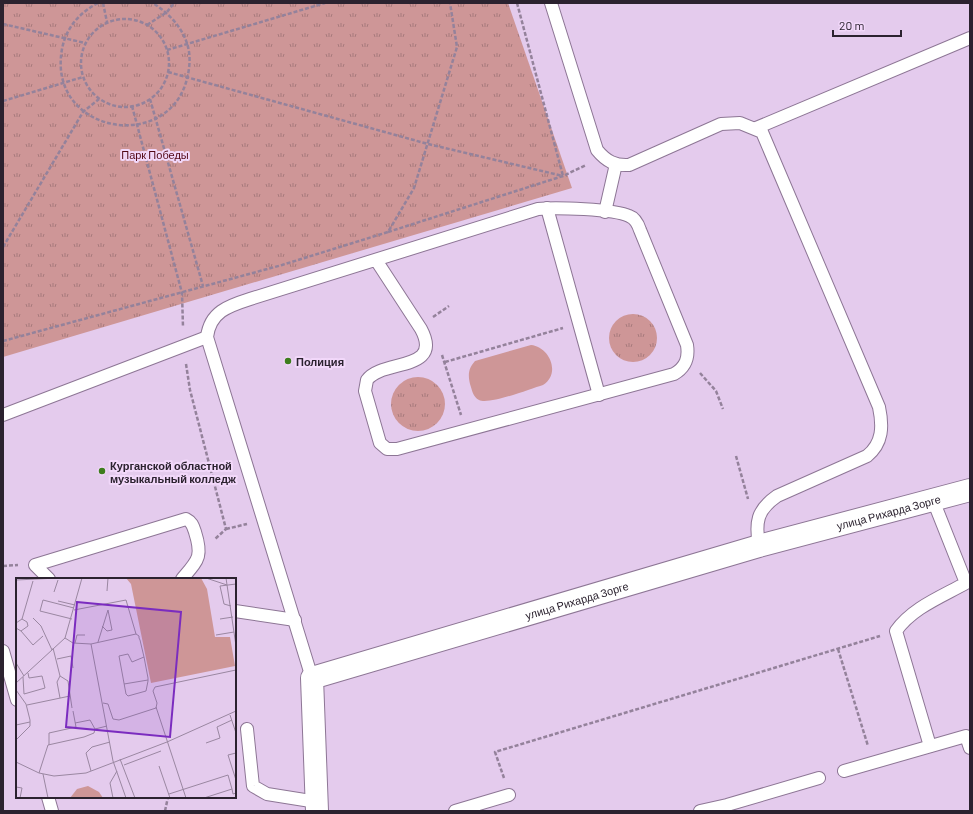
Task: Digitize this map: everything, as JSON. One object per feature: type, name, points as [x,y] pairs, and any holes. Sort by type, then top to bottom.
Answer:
[{"type":"street","name":"улица Рихарда Зорге","points":[[312,678],[758,541],[970,490]]},
{"type":"street","points":[[312,678],[317,806]]},
{"type":"lane","points":[[551,3],[598,150],[603,157],[616,164],[629,165],[721,124],[740,123],[756,128],[762,132],[878,407],[882,426],[878,444],[867,456],[777,496],[767,503],[758,519],[758,541]]},
{"type":"lane","points":[[756,128],[970,38]]},
{"type":"lane","points":[[605,212],[616,164]]},
{"type":"lane","points":[[547,208],[599,395]]},
{"type":"lane","points":[[312,678],[208,337],[210,326],[214,317],[230,305],[538,209],[547,208],[605,212],[629,216],[638,223],[687,345],[687,359],[684,366],[674,374],[396,449],[387,448],[380,443],[365,391],[367,380],[376,372],[414,362],[424,352],[426,345],[425,337],[421,329],[376,260]]},
{"type":"lane","points":[[3,415],[208,337]]},
{"type":"lane","points":[[930,746],[896,631],[904,620],[915,611],[968,583],[933,500]]},
{"type":"lane","points":[[48,578],[34,565],[186,519],[193,525],[200,553],[198,560],[183,578]]},
{"type":"lane","points":[[236,611],[295,620]]},
{"type":"lane","points":[[3,651],[16,696]]},
{"type":"lane","points":[[248,729],[253,786],[267,794],[317,806]]},
{"type":"lane","points":[[844,771],[966,736],[970,748]]},
{"type":"lane","points":[[700,811],[728,808],[819,778]]},
{"type":"lane","points":[[456,811],[509,795]]},
{"type":"lane","points":[[48,798],[52,811]]},
{"type":"path","points":[[98,3],[87,9],[74,22],[64,38],[60,60],[64,82],[72,98],[83,112],[100,122],[119,126],[138,125],[156,119],[170,108],[178,99],[188,78],[190,61],[188,44],[180,26],[167,12],[153,3]]},
{"type":"path","points":[[104,3],[108,22]]},
{"type":"path","points":[[147,25],[167,12],[174,3]]},
{"type":"path","points":[[167,50],[325,3]]},
{"type":"path","points":[[388,232],[414,188],[457,47],[450,3]]},
{"type":"path","points":[[517,3],[563,176]]},
{"type":"path","points":[[121,19],[134,20],[147,25],[162,40],[167,50],[168,72],[164,82],[150,99],[136,105],[120,107],[99,99],[89,89],[83,77],[80,66],[81,54],[85,43],[91,34],[108,22],[121,19]]},
{"type":"path","points":[[3,24],[85,43]]},
{"type":"path","points":[[168,72],[428,144],[563,176]]},
{"type":"path","points":[[3,101],[83,77]]},
{"type":"path","points":[[3,247],[83,112],[99,99]]},
{"type":"path","points":[[150,99],[203,286]]},
{"type":"path","points":[[3,340],[282,265],[563,176],[603,157]]},
{"type":"path","points":[[445,362],[579,323]]},
{"type":"path","points":[[440,348],[465,431]]},
{"type":"path","points":[[687,359],[716,391],[723,409]]},
{"type":"path","points":[[736,456],[758,541]]},
{"type":"path","points":[[509,795],[495,752],[896,631]]},
{"type":"path","points":[[838,649],[873,762]]},
{"type":"path","points":[[165,811],[168,798]]},
{"type":"green space","name":"Парк Победы","points":[[3,3],[508,3],[572,188],[3,357]]},
{"type":"green space","points":[[628,314],[638,314],[650,321],[657,333],[657,343],[650,355],[638,362],[628,362],[620,358],[613,351],[609,343],[609,333],[613,325],[620,318]]},
{"type":"green space","points":[[531,345],[538,347],[543,351],[551,362],[551,374],[543,385],[500,399],[484,401],[475,397],[470,384],[469,375],[470,369],[475,361]]},
{"type":"green space","points":[[418,377],[428,379],[437,385],[443,394],[445,404],[443,414],[437,423],[428,429],[418,431],[408,429],[399,423],[393,414],[391,404],[393,394],[399,385],[408,379]]},
{"type":"place","name":"Полиция","points":[[288,361]]},
{"type":"place","name":"Курганской областной музыкальный колледж","points":[[102,471]]}]
